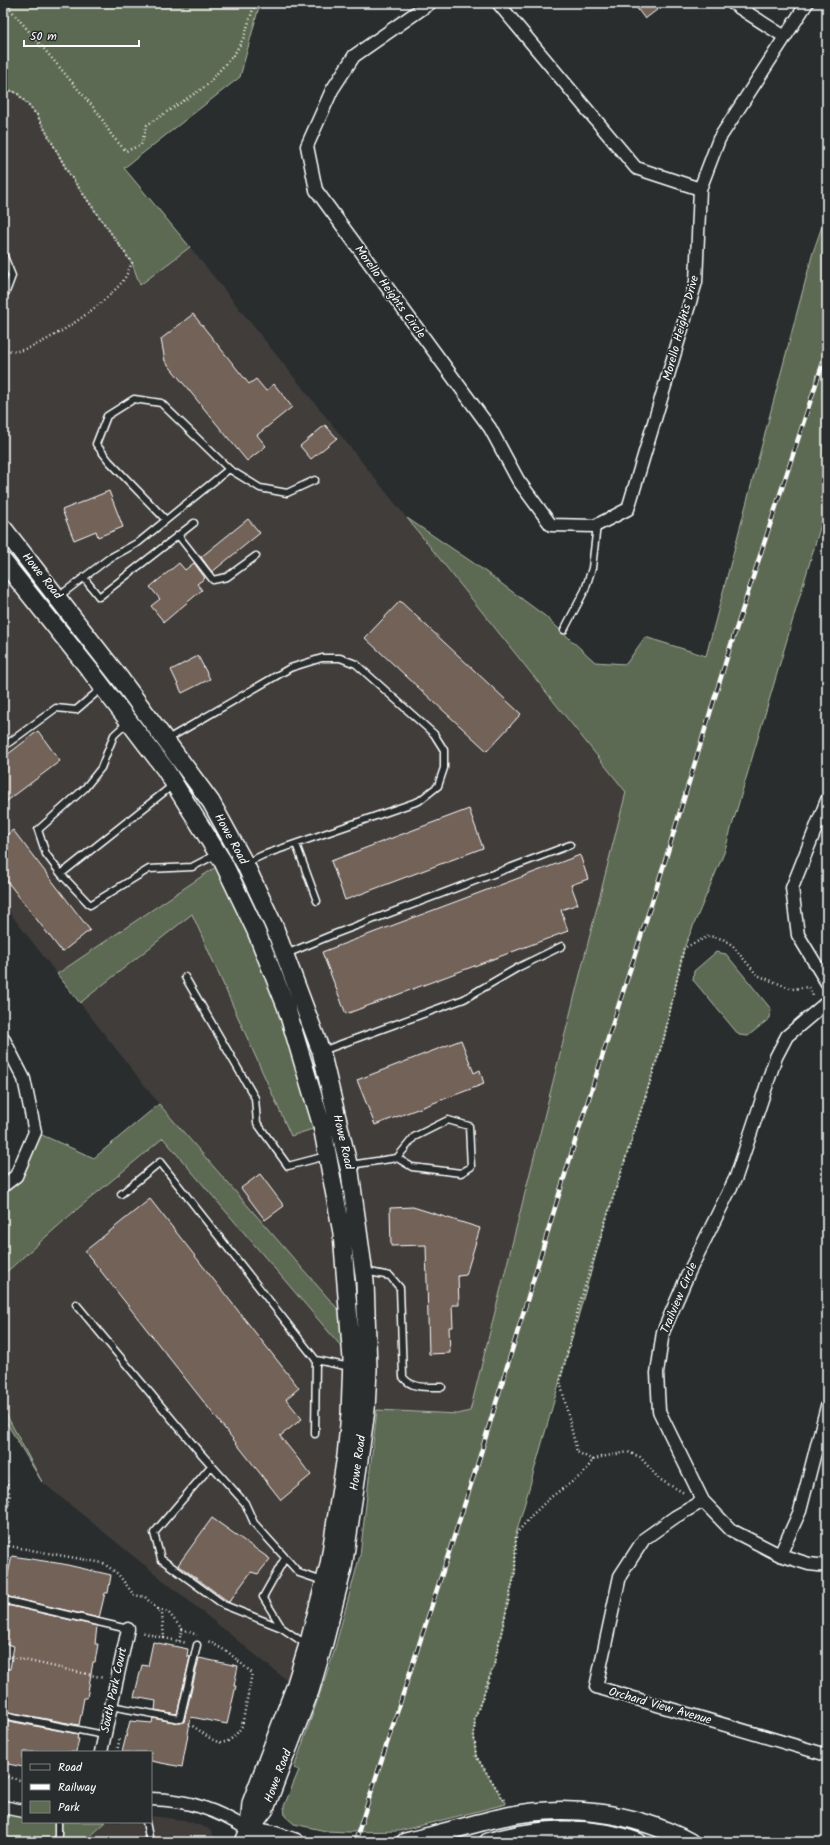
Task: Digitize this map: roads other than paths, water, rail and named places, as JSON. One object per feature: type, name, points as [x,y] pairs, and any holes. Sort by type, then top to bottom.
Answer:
[{"type":"street","name":"Morello Heights Circle","points":[[430,3],[354,56],[332,90],[307,146],[316,190],[490,428],[518,480],[551,525],[596,525],[628,509]]},
{"type":"street","points":[[498,3],[636,168],[700,188]]},
{"type":"street","points":[[732,3],[785,37]]},
{"type":"street","name":"Morello Heights Drive","points":[[628,509],[696,282],[700,188],[719,139],[807,3]]},
{"type":"street","name":"Howe Road","points":[[3,528],[58,597],[211,802],[245,864],[286,954],[321,1051],[349,1166],[363,1271],[368,1369],[366,1410],[343,1568],[310,1691],[265,1809],[251,1838]]},
{"type":"street","name":"Howe Road","points":[[3,562],[129,721],[174,784],[218,854],[256,930],[286,1006],[322,1126],[326,1156],[342,1233],[351,1367],[346,1456],[325,1582],[308,1646],[295,1687],[251,1803],[251,1838]]},
{"type":"street","points":[[827,800],[792,888],[798,935],[827,983]]},
{"type":"street","name":"Trailview Circle","points":[[824,1005],[787,1036],[776,1057],[736,1177],[689,1272],[663,1332],[657,1373],[659,1411],[703,1501],[732,1530],[780,1555],[809,1564],[827,1566]]},
{"type":"street","points":[[3,1038],[24,1078],[35,1132],[16,1176],[3,1186]]},
{"type":"street","points":[[780,1555],[800,1511],[827,1406]]},
{"type":"street","name":"Orchard View Avenue","points":[[703,1501],[675,1517],[644,1539],[620,1576],[596,1687],[827,1755]]},
{"type":"street","name":"South Park Court","points":[[100,1751],[128,1629]]},
{"type":"street","points":[[152,1799],[173,1800],[201,1806],[227,1816],[251,1838],[271,1834],[294,1842]]},
{"type":"street","points":[[3,1807],[22,1811]]},
{"type":"street","points":[[405,1842],[514,1815],[560,1811],[590,1812],[630,1819],[690,1842]]},
{"type":"street","points":[[488,1842],[529,1832],[560,1830],[593,1832],[638,1842]]},
{"type":"lane","points":[[3,254],[12,276],[6,292],[3,294]]},
{"type":"lane","points":[[166,520],[109,461],[96,444],[106,416],[134,399],[161,403],[229,470],[260,488],[287,493],[315,480]]},
{"type":"lane","points":[[58,597],[108,559],[139,542],[229,470]]},
{"type":"lane","points":[[84,578],[99,597],[194,523]]},
{"type":"lane","points":[[564,630],[584,590],[592,568],[596,525]]},
{"type":"lane","points":[[178,535],[213,580],[226,577],[256,556]]},
{"type":"lane","points":[[166,741],[290,668],[322,658],[340,658],[356,664],[434,734],[444,750],[444,768],[438,786],[419,801],[263,855],[245,864]]},
{"type":"lane","points":[[3,746],[56,708],[76,710],[103,687]]},
{"type":"lane","points":[[129,721],[114,735],[101,768],[85,788],[38,830],[46,854],[61,874],[90,905],[149,869],[192,868],[218,854]]},
{"type":"lane","points":[[61,874],[174,784]]},
{"type":"lane","points":[[296,844],[317,901]]},
{"type":"lane","points":[[286,954],[332,935],[570,845]]},
{"type":"lane","points":[[321,1051],[464,999],[519,967],[562,946]]},
{"type":"lane","points":[[185,977],[255,1098],[257,1123],[288,1166],[326,1156]]},
{"type":"lane","points":[[349,1166],[397,1158],[412,1167],[461,1173],[471,1167],[470,1126],[448,1120],[414,1137],[397,1158]]},
{"type":"lane","points":[[121,1194],[160,1162],[316,1360],[315,1434]]},
{"type":"lane","points":[[363,1271],[390,1276],[400,1288],[403,1377],[406,1382],[414,1386],[442,1387]]},
{"type":"lane","points":[[76,1304],[211,1466],[245,1503],[254,1524],[299,1573],[325,1582]]},
{"type":"lane","points":[[316,1360],[351,1367]]},
{"type":"lane","points":[[211,1466],[154,1533],[162,1559],[224,1605],[282,1628],[308,1646]]},
{"type":"lane","points":[[282,1628],[263,1597],[285,1558]]},
{"type":"lane","points":[[8,1601],[128,1629]]},
{"type":"lane","points":[[111,1706],[180,1719],[197,1645]]},
{"type":"lane","points":[[3,1715],[104,1735]]},
{"type":"lane","points":[[58,1823],[58,1842]]},
{"type":"lane","points":[[146,1823],[150,1842]]},
{"type":"railway","points":[[355,1842],[476,1469],[577,1135],[665,861],[728,654],[827,350]]}]
